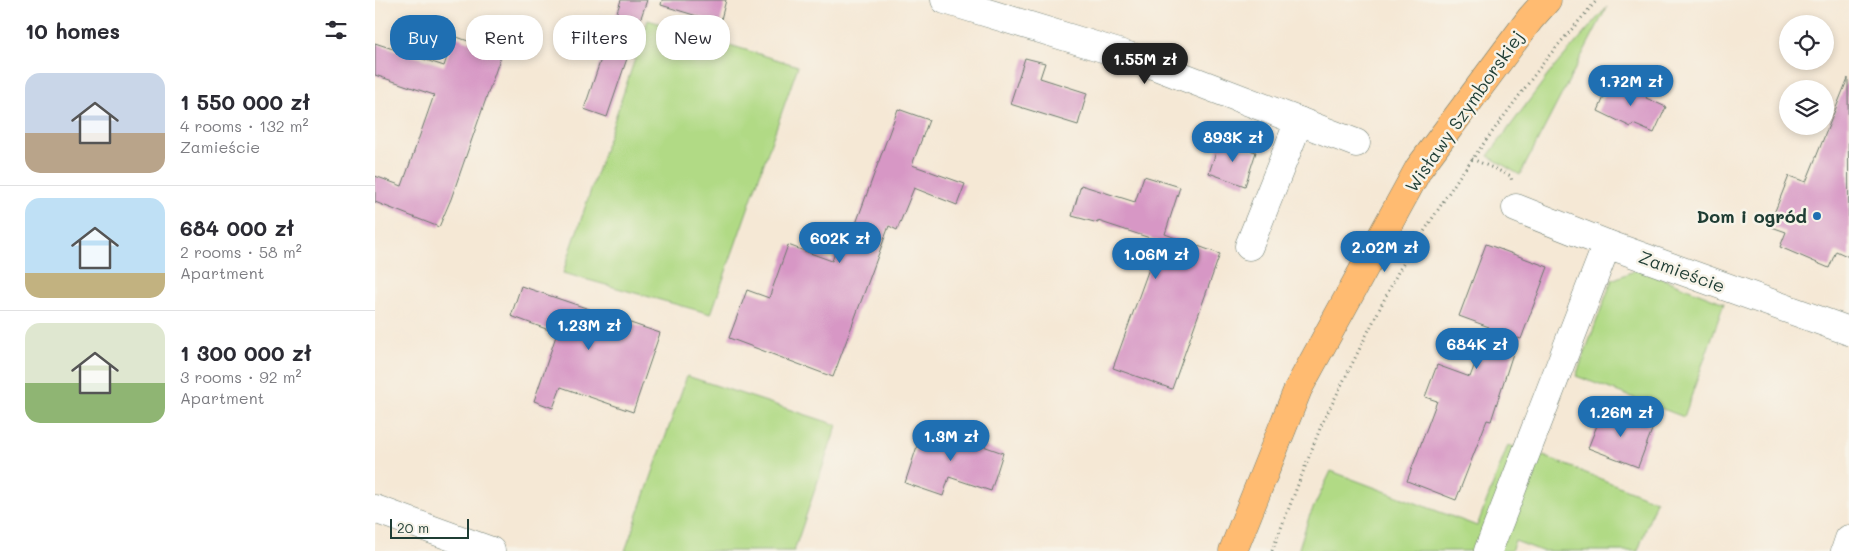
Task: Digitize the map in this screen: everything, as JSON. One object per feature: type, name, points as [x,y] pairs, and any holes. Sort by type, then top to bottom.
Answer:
[{"type":"main road","name":"Wisławy Szymborskiej","points":[[1233,551],[1297,389],[1419,168],[1530,19],[1547,0]]},
{"type":"street","points":[[945,0],[1132,57],[1356,143]]},
{"type":"street","points":[[1249,246],[1299,121]]},
{"type":"street","name":"Zamieście","points":[[1516,208],[1607,244],[1849,331]]},
{"type":"street","points":[[1488,551],[1607,244]]},
{"type":"street","points":[[375,509],[491,551]]},
{"type":"street","points":[[1845,551],[1849,539]]},
{"type":"path","points":[[1272,551],[1321,426],[1398,272],[1472,159],[1547,58],[1597,0]]},
{"type":"path","points":[[1472,159],[1511,176],[1516,208]]},
{"type":"green space","points":[[1607,7],[1520,175],[1488,156],[1551,71]]},
{"type":"green space","points":[[648,20],[656,22],[656,60],[730,60],[730,45],[798,66],[711,314],[563,273],[635,60],[646,60],[646,26]]},
{"type":"green space","points":[[1638,269],[1724,303],[1684,417],[1576,376],[1612,280]]},
{"type":"green space","points":[[687,376],[837,425],[794,551],[625,551]]},
{"type":"green space","points":[[1508,445],[1546,457],[1656,501],[1638,551],[1542,551],[1515,541],[1511,551],[1298,551],[1309,517],[1331,471],[1477,526]]},
{"type":"building","points":[[621,0],[647,0],[642,15],[616,15]]},
{"type":"building","points":[[662,0],[726,0],[722,15],[694,15],[661,5]]},
{"type":"building","points":[[456,37],[466,40],[466,60],[500,60],[451,199],[439,227],[375,202],[375,176],[402,186],[434,95],[375,75],[375,43],[390,48],[390,60],[426,60],[444,66],[446,60],[456,60]]},
{"type":"building","points":[[1025,58],[1045,63],[1040,78],[1087,93],[1078,125],[1010,104]]},
{"type":"building","points":[[601,60],[626,60],[607,117],[584,109]]},
{"type":"building","points":[[1612,78],[1648,94],[1646,98],[1666,107],[1654,133],[1633,124],[1631,127],[1598,111]]},
{"type":"building","points":[[1848,78],[1849,257],[1836,251],[1829,268],[1780,247],[1786,232],[1769,226],[1789,176],[1806,182],[1825,135],[1834,135],[1834,113]]},
{"type":"building","points":[[898,109],[929,120],[912,165],[965,184],[957,205],[914,188],[897,230],[889,226],[833,377],[729,338],[747,290],[769,298],[788,245],[832,261],[838,245],[847,248]]},
{"type":"building","points":[[1220,140],[1256,152],[1245,186],[1209,173]]},
{"type":"building","points":[[1144,176],[1180,187],[1165,234],[1220,254],[1172,389],[1113,368],[1159,241],[1098,221],[1098,223],[1072,216],[1081,185],[1135,202]]},
{"type":"building","points":[[1486,244],[1548,267],[1521,339],[1518,338],[1491,421],[1487,420],[1456,500],[1407,481],[1437,401],[1425,397],[1437,365],[1470,377],[1489,327],[1459,316]]},
{"type":"building","points":[[521,286],[660,333],[633,412],[561,387],[553,408],[534,401],[557,333],[511,316]]},
{"type":"building","points":[[1604,408],[1653,427],[1638,467],[1588,448]]},
{"type":"building","points":[[924,425],[1003,453],[991,491],[949,477],[943,496],[905,483]]},
{"type":"place","name":"Dom i ogród","points":[[1817,216]]}]
